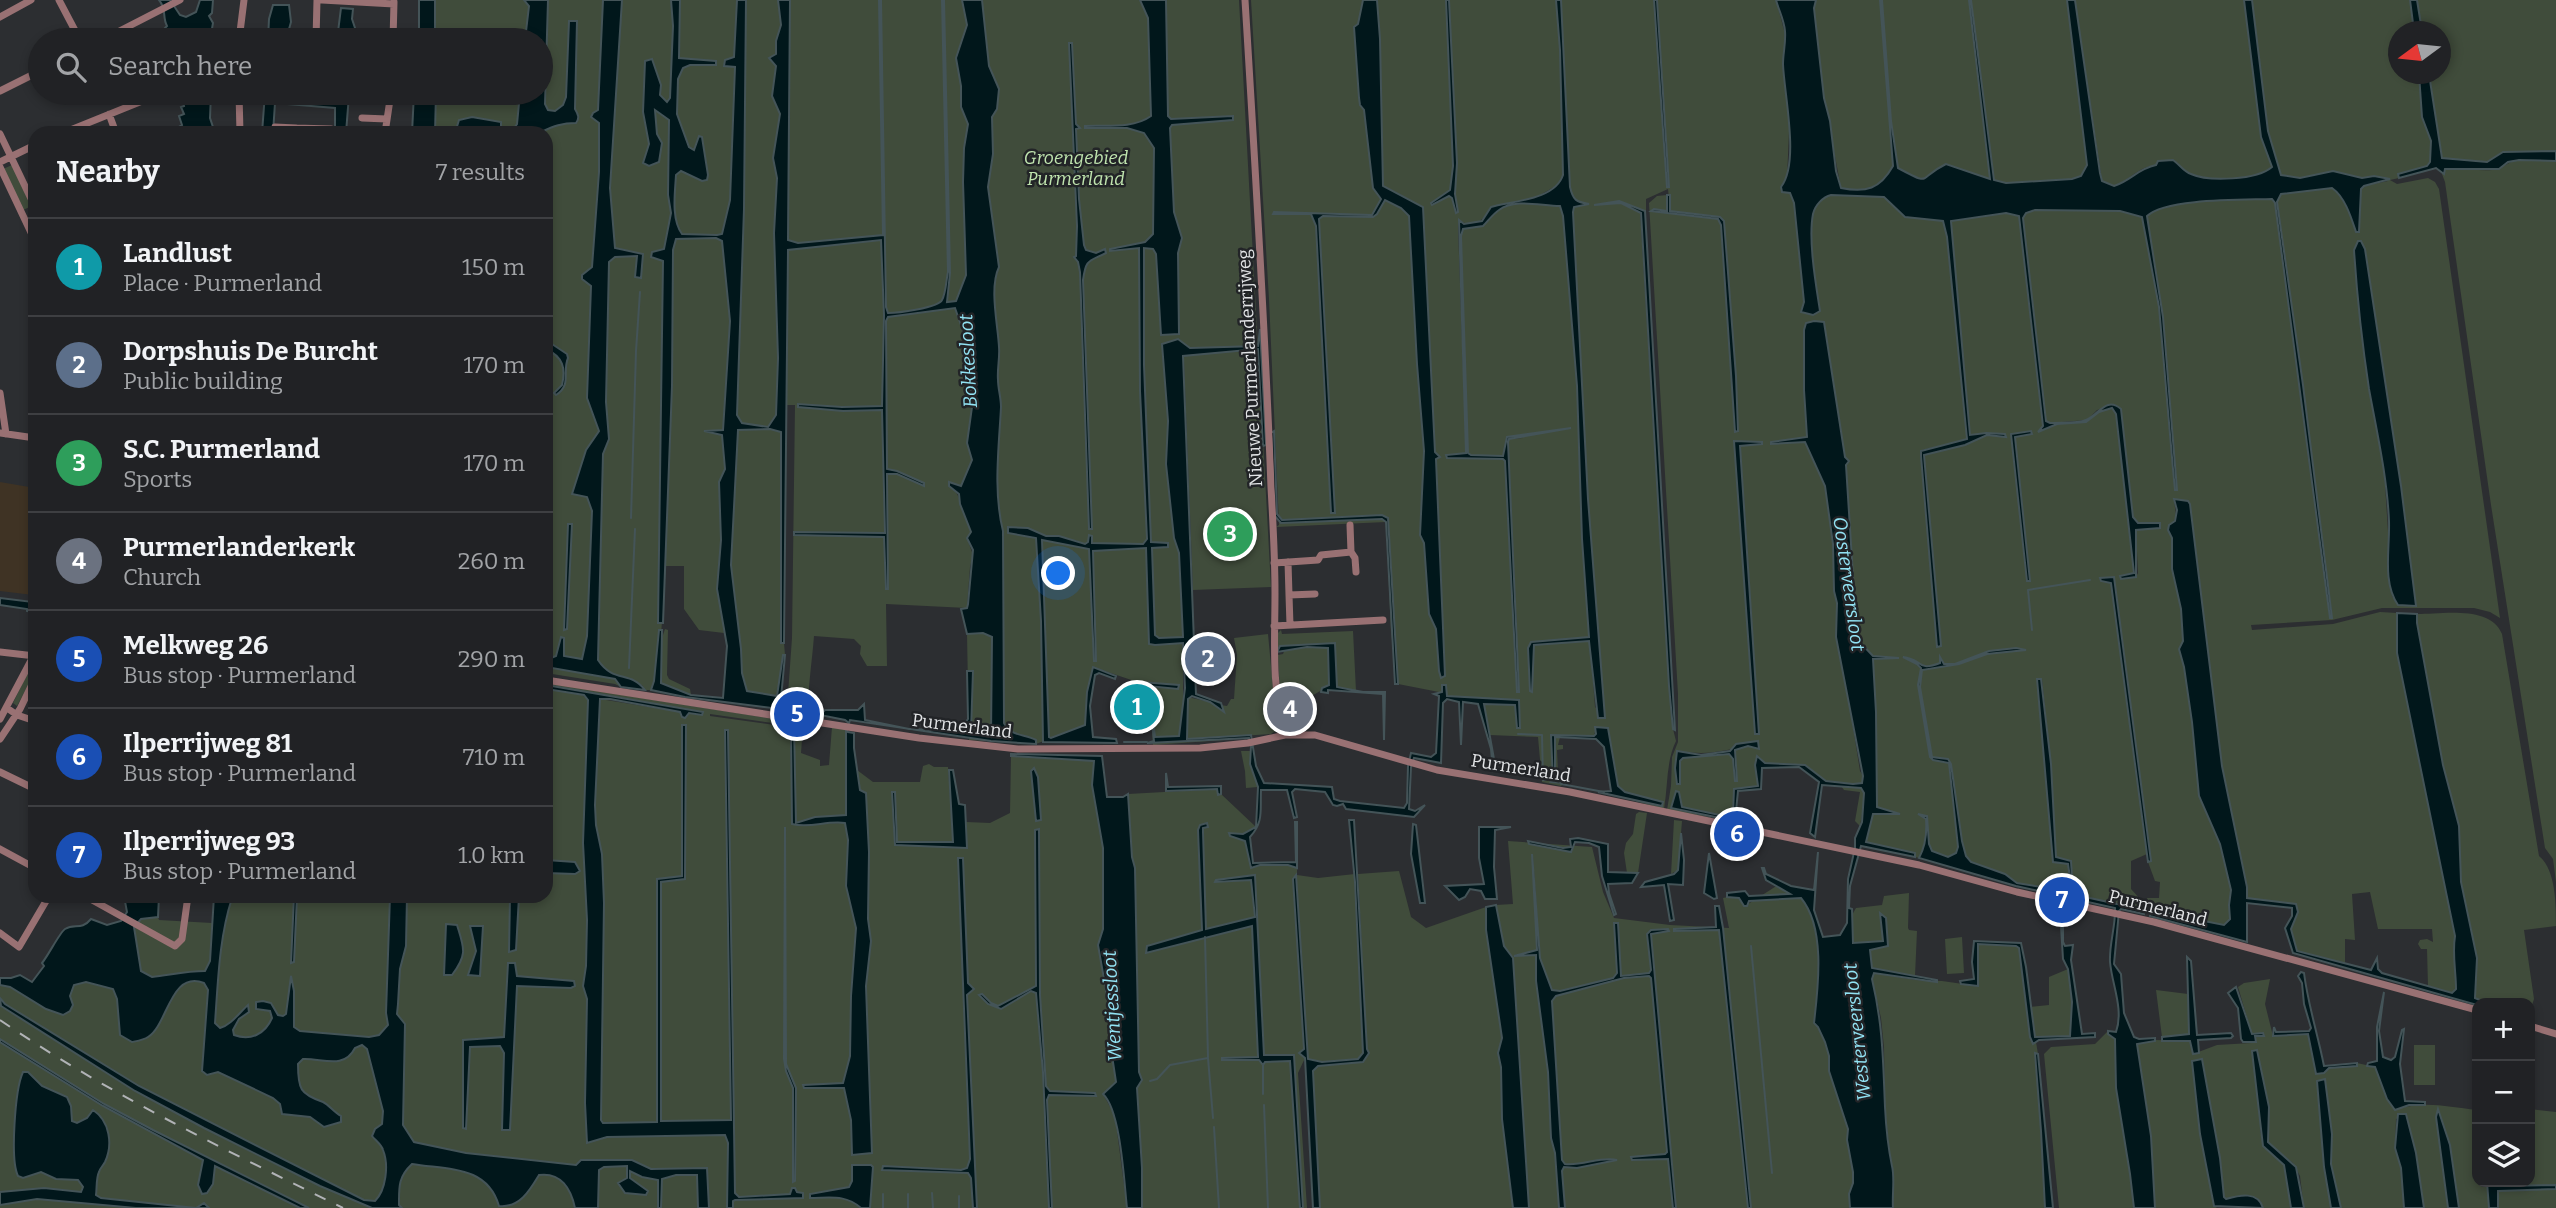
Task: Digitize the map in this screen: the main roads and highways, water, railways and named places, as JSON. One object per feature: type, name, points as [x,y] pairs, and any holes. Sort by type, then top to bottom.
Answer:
[{"type":"water","points":[[159,0],[170,0],[180,15],[186,17],[196,12],[200,0],[213,0],[212,13],[209,16],[213,23],[212,28],[165,28],[167,26]]},
{"type":"water","points":[[419,0],[435,0],[435,28],[419,28]]},
{"type":"water","points":[[524,0],[548,0],[547,28],[526,28],[529,6]]},
{"type":"water","points":[[603,0],[622,0],[610,188],[615,248],[643,254],[641,278],[635,277],[637,256],[615,257],[609,262],[606,402],[609,439],[603,454],[598,660],[610,672],[634,680],[645,690],[621,687],[615,679],[553,668],[553,657],[556,656],[561,637],[564,638],[564,656],[582,659],[587,636],[592,511],[587,497],[572,494],[586,450],[599,431],[587,398],[591,286],[582,279],[582,275],[592,267],[599,172],[599,123],[591,117],[598,110]]},
{"type":"water","points":[[671,0],[680,0],[679,58],[716,61],[716,65],[690,65],[683,68],[678,79],[677,114],[689,147],[694,150],[699,136],[702,137],[708,175],[707,180],[702,181],[681,171],[676,175],[676,221],[682,234],[717,235],[722,234],[730,200],[735,67],[724,66],[725,60],[734,57],[737,0],[746,0],[744,209],[737,415],[742,423],[768,427],[776,415],[778,358],[774,233],[777,178],[773,158],[780,114],[772,96],[776,66],[769,58],[776,54],[776,41],[781,25],[778,0],[790,0],[788,240],[798,243],[883,235],[881,0],[888,313],[939,303],[945,290],[948,272],[942,0],[950,273],[947,302],[956,301],[966,275],[963,182],[968,124],[961,107],[961,86],[956,58],[967,25],[962,0],[982,0],[989,66],[999,89],[997,109],[992,117],[993,154],[988,187],[999,267],[994,296],[1001,407],[997,485],[1003,531],[1004,723],[1014,733],[1036,740],[1036,744],[991,741],[911,729],[959,731],[968,719],[967,671],[973,671],[971,732],[991,737],[992,637],[983,633],[967,634],[961,609],[967,608],[968,604],[973,550],[967,538],[971,532],[959,494],[949,486],[949,482],[961,486],[972,460],[967,443],[972,407],[969,348],[955,308],[888,317],[886,321],[887,469],[924,483],[924,486],[897,474],[887,474],[888,589],[884,537],[794,535],[794,532],[885,533],[882,410],[843,411],[798,407],[798,404],[882,406],[884,315],[881,240],[788,250],[784,643],[781,643],[781,432],[770,429],[738,430],[731,565],[742,673],[747,691],[777,696],[785,655],[780,709],[651,690],[659,630],[662,630],[661,683],[691,695],[723,698],[727,646],[717,589],[721,540],[719,482],[725,469],[722,435],[704,431],[723,430],[730,321],[722,241],[716,238],[676,239],[673,250],[672,386],[663,623],[658,623],[663,261],[651,257],[652,252],[664,249],[671,213],[668,195],[669,120],[655,110],[657,134],[662,143],[659,162],[649,166],[643,163],[649,144],[643,112],[645,61],[652,59],[661,85],[660,95],[667,102],[670,98],[673,26]]},
{"type":"water","points":[[1140,0],[1166,0],[1168,116],[1171,119],[1233,116],[1233,120],[1172,125],[1170,128],[1174,212],[1182,238],[1178,253],[1179,334],[1161,335],[1156,254],[1153,249],[1144,248],[1144,365],[1151,542],[1168,543],[1168,547],[1152,548],[1155,635],[1159,638],[1183,637],[1179,553],[1174,538],[1166,464],[1168,421],[1162,344],[1178,339],[1190,348],[1258,346],[1260,329],[1266,445],[1263,446],[1258,349],[1183,356],[1196,694],[1221,703],[1224,712],[1210,702],[1192,696],[1188,699],[1187,739],[1251,735],[1256,766],[1264,783],[1332,787],[1334,799],[1340,801],[1404,808],[1407,803],[1411,753],[1431,757],[1436,753],[1439,696],[1434,694],[1442,692],[1442,685],[1446,685],[1447,696],[1519,700],[1520,728],[1517,728],[1515,705],[1484,704],[1496,770],[1493,771],[1491,749],[1478,704],[1463,702],[1461,745],[1459,702],[1447,699],[1443,703],[1441,763],[1414,758],[1411,767],[1409,809],[1415,811],[1425,805],[1414,817],[1346,809],[1343,804],[1333,805],[1325,792],[1295,789],[1292,792],[1297,817],[1294,818],[1287,790],[1261,790],[1261,810],[1256,827],[1258,787],[1250,764],[1249,738],[1147,743],[1154,741],[1148,688],[1141,686],[1141,682],[1179,685],[1178,689],[1149,686],[1155,737],[1179,736],[1185,688],[1183,643],[1149,644],[1146,548],[1093,551],[1094,661],[1089,549],[1042,540],[1049,737],[1085,725],[1087,692],[1093,667],[1116,676],[1115,679],[1099,673],[1095,675],[1090,706],[1093,737],[1116,739],[1117,743],[1043,742],[1041,621],[1036,538],[1008,533],[1008,527],[1028,528],[1046,536],[1059,536],[1085,544],[1089,535],[1092,536],[1092,543],[1143,544],[1147,539],[1140,391],[1139,248],[1110,249],[1145,242],[1153,234],[1154,148],[1144,133],[1127,128],[1085,126],[1128,125],[1151,116],[1148,18]]},
{"type":"water","points":[[1363,0],[1377,0],[1383,186],[1423,207],[1435,452],[1440,457],[1436,459],[1445,676],[1441,678],[1436,629],[1429,614],[1424,543],[1420,535],[1424,451],[1409,216],[1401,208],[1385,200],[1373,217],[1323,216],[1319,219],[1335,513],[1331,513],[1316,226],[1311,214],[1273,214],[1274,212],[1372,215],[1381,199],[1373,188],[1364,110],[1359,98],[1354,27],[1358,24]]},
{"type":"water","points":[[1446,0],[1449,0],[1457,163],[1456,213],[1449,196],[1432,205],[1431,203],[1450,190],[1453,166]]},
{"type":"water","points":[[1556,0],[1561,0],[1570,187],[1576,200],[1589,204],[1574,207],[1573,212],[1588,499],[1605,718],[1598,718],[1589,641],[1534,645],[1532,692],[1530,691],[1528,648],[1531,642],[1589,637],[1582,539],[1577,386],[1560,206],[1520,203],[1505,206],[1483,226],[1463,229],[1461,236],[1468,453],[1503,456],[1507,437],[1571,428],[1509,439],[1508,442],[1519,692],[1505,461],[1447,458],[1446,455],[1466,453],[1459,220],[1464,224],[1482,221],[1491,207],[1542,195],[1551,190],[1563,175]]},
{"type":"water","points":[[1654,0],[1657,0],[1669,187],[1667,187]]},
{"type":"water","points":[[1776,0],[1816,0],[1814,8],[1824,98],[1830,121],[1836,171],[1841,188],[1858,190],[1872,188],[1883,180],[1893,166],[1880,0],[1898,168],[1921,179],[1946,164],[1990,179],[1971,0],[1994,180],[2006,183],[2072,179],[2081,176],[2087,165],[2067,0],[2075,0],[2100,173],[2102,181],[2114,186],[2156,165],[2158,161],[2173,160],[2191,174],[2221,179],[2256,175],[2272,167],[2261,137],[2244,0],[2252,0],[2268,131],[2281,175],[2300,178],[2333,171],[2362,178],[2374,176],[2390,179],[2361,189],[2359,232],[2356,232],[2344,202],[2332,188],[2281,194],[2277,202],[2332,618],[2275,203],[2272,199],[2188,203],[2157,210],[2147,216],[2163,317],[2177,490],[2159,307],[2142,217],[2120,211],[2035,210],[2026,213],[2023,218],[2046,421],[2086,420],[2107,405],[2121,409],[2133,517],[2138,523],[2160,523],[2160,528],[2136,530],[2136,577],[2121,579],[2120,576],[2134,573],[2116,414],[2112,408],[2099,412],[2086,422],[2057,424],[2038,432],[2043,426],[2019,216],[2006,213],[1951,221],[1970,435],[2005,434],[2006,437],[1987,435],[1965,445],[1924,455],[1941,646],[1937,647],[1921,451],[1967,439],[1947,237],[1943,221],[1905,217],[1884,197],[1828,196],[1820,202],[1813,214],[1811,236],[1820,311],[1813,315],[1801,312],[1804,302],[1794,203],[1790,193],[1782,192],[1781,187],[1787,176],[1790,128],[1783,64],[1785,31]]},
{"type":"water","points":[[2410,0],[2417,0],[2420,21],[2413,21]]},
{"type":"water","points":[[273,5],[289,5],[289,28],[269,28]]},
{"type":"water","points":[[341,8],[353,9],[355,28],[338,28]]},
{"type":"water","points":[[569,21],[577,21],[576,123],[553,127],[516,126],[519,105],[546,105],[548,110],[555,111],[563,105],[566,97]]},
{"type":"water","points":[[1069,43],[1072,43],[1076,124],[1080,128],[1076,129],[1084,245],[1086,250],[1096,253],[1105,249],[1106,253],[1089,262],[1083,280],[1092,529],[1089,529],[1080,272],[1074,257],[1077,226]]},
{"type":"water","points":[[2420,84],[2431,84],[2442,158],[2487,162],[2503,152],[2556,151],[2556,161],[2519,160],[2508,162],[2499,169],[2445,169],[2444,174],[2436,168],[2399,178],[2398,174],[2427,166],[2430,162],[2431,141],[2422,117]]},
{"type":"water","points":[[211,105],[213,126],[180,126],[179,116],[184,114],[181,107]]},
{"type":"water","points":[[264,105],[275,105],[273,126],[263,126]]},
{"type":"water","points":[[299,105],[348,105],[347,126],[335,126],[335,108]]},
{"type":"water","points":[[413,105],[436,105],[435,126],[412,126]]},
{"type":"water","points":[[472,117],[501,122],[501,126],[457,126],[459,120]]},
{"type":"water","points":[[1667,195],[1670,195],[1670,211],[1720,217],[1724,221],[1736,376],[1738,431],[1735,432],[1721,225],[1718,219],[1651,211],[1667,211]]},
{"type":"water","points":[[1619,201],[1645,211],[1675,730],[1669,686],[1641,213],[1621,203],[1594,205]]},
{"type":"water","points":[[2358,241],[2361,241],[2365,249],[2401,486],[2416,606],[2398,605],[2388,576],[2388,504],[2358,302],[2354,250]]},
{"type":"water","points":[[1824,322],[1845,457],[1849,461],[1846,465],[1857,639],[1873,656],[1899,658],[1873,659],[1877,807],[1900,814],[1873,814],[1866,842],[1915,853],[1915,857],[1861,846],[1850,886],[1849,908],[1852,909],[1853,943],[1883,941],[1880,913],[1886,918],[1888,946],[1870,950],[1872,968],[1937,980],[1874,973],[1872,979],[1882,1043],[1886,1122],[1893,1176],[1893,1208],[1850,1208],[1849,1194],[1853,1172],[1847,1140],[1848,1129],[1829,1071],[1825,1042],[1814,1023],[1818,959],[1814,925],[1809,911],[1801,898],[1749,901],[1747,906],[1744,906],[1739,898],[1727,897],[1727,893],[1745,891],[1749,896],[1790,894],[1766,880],[1762,868],[1766,874],[1791,886],[1814,890],[1818,852],[1814,910],[1823,937],[1840,935],[1847,923],[1848,879],[1855,838],[1862,822],[1864,793],[1861,788],[1822,785],[1815,837],[1810,833],[1819,782],[1799,767],[1762,768],[1761,789],[1738,791],[1735,821],[1671,808],[1676,791],[1679,792],[1682,807],[1724,816],[1733,814],[1734,789],[1758,786],[1755,765],[1757,756],[1765,763],[1805,765],[1826,781],[1862,783],[1863,776],[1836,637],[1833,544],[1825,486],[1805,442],[1771,444],[1807,437],[1804,330],[1806,323]]},
{"type":"water","points":[[553,345],[567,354],[568,358],[564,387],[556,395],[554,393],[562,385],[564,373],[560,359],[553,354]]},
{"type":"water","points":[[1274,431],[1277,514],[1282,520],[1382,515],[1388,518],[1398,684],[1395,684],[1386,522],[1382,519],[1281,523],[1274,515],[1271,433]]},
{"type":"water","points":[[2031,431],[2032,434],[2015,437],[2030,581],[2027,581],[2011,434]]},
{"type":"water","points":[[1734,441],[1762,442],[1740,446],[1759,734],[1755,734]]},
{"type":"water","points":[[2174,499],[2188,501],[2190,504],[2222,766],[2247,898],[2296,904],[2298,912],[2291,929],[2297,951],[2371,970],[2377,958],[2378,969],[2382,973],[2452,993],[2456,989],[2455,936],[2397,653],[2397,613],[2417,614],[2443,765],[2459,826],[2461,882],[2477,958],[2475,998],[2472,998],[2472,1004],[2293,953],[2285,928],[2292,916],[2292,908],[2247,903],[2247,942],[2150,916],[2151,912],[2158,912],[2224,925],[2230,919],[2231,890],[2220,844],[2199,796],[2192,722],[2179,649],[2183,641],[2181,609],[2172,569],[2172,538],[2168,530],[2169,525],[2175,521],[2177,510]]},
{"type":"water","points":[[568,524],[572,524],[567,629],[564,630]]},
{"type":"water","points":[[2114,577],[2151,861],[2148,862],[2111,583],[2101,581],[2100,578]]},
{"type":"water","points":[[0,598],[28,601],[28,611],[27,609],[0,605]]},
{"type":"water","points":[[1335,643],[1337,687],[1363,692],[1385,692],[1384,740],[1383,694],[1328,690],[1328,693],[1321,692],[1322,688],[1329,685],[1328,648],[1307,647],[1277,652],[1280,646]]},
{"type":"water","points":[[2016,648],[2026,650],[1987,654],[1959,664],[1922,670],[1920,687],[1932,757],[1948,759],[1951,764],[1962,841],[1966,856],[1971,862],[2005,874],[2017,883],[2066,891],[2070,882],[2072,892],[2076,895],[2145,910],[2144,914],[2121,909],[2119,911],[2114,964],[2121,974],[2124,1013],[2134,1037],[2155,1038],[2155,1041],[2137,1044],[2151,1136],[2155,1208],[2134,1208],[2116,1088],[2115,1039],[2108,1034],[2108,1031],[2116,1032],[2119,1015],[2110,962],[2115,908],[2016,886],[1919,858],[1926,834],[1926,819],[1918,814],[1927,816],[1932,851],[1948,857],[1956,853],[1958,847],[1949,763],[1930,757],[1918,685],[1921,668],[1903,657],[1923,666],[1940,663],[1940,657],[1944,664],[1955,664],[1989,651]]},
{"type":"water","points":[[2037,679],[2041,679],[2051,764],[2056,857],[2071,861],[2072,878],[2068,864],[2053,862]]},
{"type":"water","points":[[553,686],[703,712],[702,715],[689,713],[685,718],[680,712],[600,699],[595,805],[602,854],[604,903],[601,1120],[603,1123],[657,1122],[657,879],[682,876],[682,725],[686,725],[685,879],[661,882],[661,1121],[731,1120],[725,730],[728,730],[735,1193],[739,1197],[790,1194],[792,1188],[795,1188],[797,1192],[803,1193],[803,1198],[735,1200],[733,1208],[727,1208],[728,1143],[725,1135],[607,1137],[587,1143],[587,999],[583,986],[587,920],[583,843],[588,700],[584,695],[553,690]]},
{"type":"water","points":[[864,704],[865,720],[905,728],[850,720],[849,723],[820,715],[825,710],[858,710]]},
{"type":"water","points":[[787,724],[794,726],[796,823],[815,817],[846,815],[846,729],[854,733],[860,790],[866,793],[868,919],[871,941],[866,986],[872,1153],[852,1155],[851,1120],[844,1088],[804,1088],[803,1085],[843,1083],[850,1056],[856,928],[846,886],[848,840],[845,823],[805,826],[792,824],[791,731]]},
{"type":"water","points":[[1595,727],[1608,728],[1618,786],[1625,792],[1663,802],[1662,806],[1598,792],[1611,791],[1604,747],[1596,739],[1555,737],[1555,781],[1563,783],[1551,782],[1551,735],[1594,736]]},
{"type":"water","points":[[1758,741],[1759,749],[1748,746],[1735,750],[1737,781],[1733,759],[1729,754],[1683,758],[1680,761],[1680,784],[1677,784],[1677,751],[1701,755],[1730,751],[1736,744]]},
{"type":"water","name":"Wentjessloot","points":[[1011,754],[1102,756],[1107,797],[1123,797],[1128,794],[1135,868],[1139,1072],[1142,1080],[1137,1088],[1142,1208],[1127,1208],[1118,1131],[1114,1115],[1103,1094],[1116,1082],[1109,1036],[1110,1013],[1098,945],[1103,929],[1103,848],[1092,785],[1094,761]]},
{"type":"water","points":[[1034,768],[1038,777],[1041,820],[1036,821],[1031,771]]},
{"type":"water","points":[[949,770],[953,770],[959,804],[965,805],[967,848],[895,845],[892,792],[895,792],[897,842],[953,842]]},
{"type":"water","points":[[1166,773],[1168,787],[1221,786],[1221,794],[1218,795],[1217,789],[1166,791]]},
{"type":"water","points":[[1349,820],[1354,820],[1369,1053],[1363,1062],[1318,1066],[1313,1071],[1320,1208],[1313,1208],[1305,1058],[1299,1053],[1304,1049],[1293,879],[1296,875],[1308,1059],[1322,1062],[1358,1059],[1363,1053],[1355,882]]},
{"type":"water","points":[[1297,822],[1297,868],[1288,865],[1260,865],[1251,868],[1245,841],[1230,836],[1229,833],[1243,834],[1256,827],[1250,837],[1253,863],[1296,862]]},
{"type":"water","points":[[1207,823],[1208,827],[1203,828],[1206,929],[1255,917],[1251,880],[1215,882],[1255,875],[1264,1055],[1294,1055],[1303,1208],[1300,1208],[1290,1061],[1265,1062],[1263,1065],[1259,1060],[1222,1060],[1258,1057],[1252,926],[1146,953],[1147,946],[1202,930],[1198,830],[1200,825]]},
{"type":"water","points":[[1413,824],[1416,825],[1425,903],[1420,903],[1411,854]]},
{"type":"water","points":[[785,827],[786,1064],[796,1088],[793,1182],[793,1088],[784,1059]]},
{"type":"water","points":[[1479,827],[1511,827],[1495,830],[1497,899],[1485,899],[1481,891],[1470,889],[1465,897],[1459,900],[1445,886],[1484,884],[1479,858]]},
{"type":"water","points":[[1039,829],[1040,995],[1046,1086],[1050,1091],[1095,1093],[1096,1096],[1049,1095],[1047,1100],[1052,1208],[1049,1208],[1043,1072],[1036,993],[1031,991],[1001,1009],[988,1004],[979,995],[982,994],[998,1006],[1036,986],[1035,830]]},
{"type":"water","points":[[1681,833],[1683,885],[1668,884],[1674,920],[1670,921],[1664,885],[1641,887],[1645,882],[1674,874],[1678,870]]},
{"type":"water","points":[[1570,839],[1608,844],[1608,872],[1638,873],[1632,883],[1608,884],[1616,914],[1614,915],[1602,876],[1599,847],[1575,842],[1571,852],[1529,844],[1528,841],[1563,848],[1571,847]]},
{"type":"water","points":[[1709,853],[1717,898],[1714,899],[1704,893]]},
{"type":"water","points":[[1532,854],[1540,958],[1552,990],[1560,991],[1613,978],[1617,973],[1614,923],[1618,923],[1621,976],[1649,973],[1651,970],[1647,934],[1651,930],[1669,931],[1651,934],[1676,1208],[1673,1208],[1668,1159],[1632,1160],[1631,1157],[1667,1152],[1649,976],[1624,978],[1556,996],[1552,1001],[1562,1160],[1565,1164],[1572,1164],[1617,1160],[1577,1168],[1564,1167],[1565,1208],[1559,1208],[1555,1153],[1551,1138],[1548,1072],[1536,981],[1536,955],[1514,956],[1537,950]]},
{"type":"water","points":[[958,858],[963,858],[968,983],[974,989],[967,995],[977,1208],[973,1208],[971,1178],[968,1173],[882,1170],[883,1166],[961,1170],[967,1168],[970,1159]]},
{"type":"water","points":[[553,860],[575,862],[580,871],[575,874],[553,873]]},
{"type":"water","points":[[125,903],[159,903],[158,917],[141,919],[134,927],[141,971],[152,977],[205,971],[210,961],[214,903],[231,903],[220,960],[215,1023],[220,1028],[231,1022],[248,1005],[249,1012],[239,1019],[233,1030],[234,1035],[257,1035],[272,1018],[270,1011],[256,1009],[256,1002],[271,1003],[278,1015],[286,1014],[291,976],[294,991],[294,1027],[300,1031],[369,1037],[379,1035],[388,1025],[386,1013],[390,903],[407,903],[406,946],[400,969],[397,1014],[405,1024],[403,1125],[414,1142],[466,1153],[576,1165],[581,1160],[632,1160],[651,1169],[707,1168],[709,1208],[698,1208],[697,1175],[676,1175],[662,1179],[661,1208],[658,1208],[658,1180],[630,1171],[630,1178],[648,1191],[646,1195],[625,1193],[618,1183],[627,1178],[627,1166],[604,1167],[599,1170],[598,1208],[575,1208],[564,1183],[547,1175],[539,1175],[519,1201],[499,1206],[493,1193],[476,1176],[452,1169],[412,1164],[400,1183],[399,1205],[402,1208],[372,1208],[320,1186],[204,1128],[135,1091],[1,1006],[0,998],[5,1004],[139,1086],[364,1200],[375,1201],[384,1184],[385,1156],[372,1136],[375,1129],[382,1124],[383,1111],[367,1049],[362,1045],[339,1061],[303,1059],[298,1064],[300,1085],[305,1093],[325,1103],[341,1116],[341,1122],[324,1127],[310,1117],[282,1114],[280,1104],[273,1098],[218,1072],[207,1075],[202,1071],[208,990],[204,983],[193,981],[184,984],[177,991],[155,1031],[146,1038],[132,1042],[120,1035],[117,999],[113,989],[86,982],[74,985],[70,996],[73,1005],[70,1011],[63,1015],[46,1009],[10,987],[0,985],[0,978],[20,975],[32,982],[65,929],[84,925],[91,919],[107,925],[121,921],[127,912]]},
{"type":"water","points":[[294,903],[297,903],[294,962],[291,963]]},
{"type":"water","points":[[510,903],[519,903],[516,950],[509,952]]},
{"type":"water","points":[[1496,905],[1504,946],[1513,958],[1529,1208],[1513,1208],[1502,1119],[1501,1067],[1498,1053],[1502,1038],[1486,930],[1486,907]]},
{"type":"water","points":[[1715,906],[1719,906],[1723,928],[1751,1208],[1748,1208],[1719,930],[1674,931],[1716,927]]},
{"type":"water","points":[[2060,909],[2063,910],[2063,942],[2065,946],[2073,945],[2071,960],[2082,1034],[2095,1033],[2095,1037],[2039,1040],[2033,1044],[2019,948],[1978,944],[1978,986],[1961,984],[1960,981],[1974,979],[1974,941],[2021,943],[2035,1037],[2070,1036],[2072,1002],[2068,969],[2063,959]]},
{"type":"water","points":[[446,924],[457,925],[463,945],[461,962],[452,975],[444,975]]},
{"type":"water","points":[[470,926],[483,926],[480,976],[468,975],[476,951]]},
{"type":"water","points":[[2187,957],[2191,961],[2197,1035],[2231,1033],[2233,1036],[2198,1040],[2199,1053],[2193,1054],[2190,1041],[2162,1041],[2162,1037],[2189,1034]]},
{"type":"water","points":[[508,963],[515,963],[517,976],[574,981],[575,986],[517,986],[510,1130],[502,1130],[504,1053],[500,1046],[470,1047],[466,1129],[463,1128],[463,1040],[504,1037]]},
{"type":"water","points":[[2301,972],[2304,973],[2324,1066],[2357,1063],[2357,1066],[2329,1068],[2324,1073],[2316,1074],[2308,1034],[2273,1036],[2274,1027],[2276,1032],[2309,1031],[2311,1028],[2304,1004],[2302,983],[2298,976]]},
{"type":"water","points":[[2236,987],[2252,1034],[2263,1033],[2264,1036],[2255,1036],[2256,1042],[2243,1042],[2241,1039],[2238,1008],[2228,993]]},
{"type":"water","points":[[2384,992],[2379,1031],[2383,1057],[2391,1060],[2395,1057],[2404,1029],[2400,1064],[2405,1101],[2425,1102],[2425,1105],[2409,1105],[2395,1110],[2387,1099],[2375,1067],[2367,1066],[2368,1063],[2377,1061],[2377,1027]]},
{"type":"water","points":[[0,1039],[104,1104],[309,1208],[300,1208],[215,1166],[213,1184],[207,1193],[202,1194],[198,1185],[203,1160],[103,1106],[0,1042]]},
{"type":"water","points":[[2257,1050],[2269,1107],[2268,1142],[2296,1167],[2304,1208],[2291,1208],[2284,1165],[2263,1146],[2252,1051]]},
{"type":"water","points":[[2035,1053],[2038,1054],[2053,1208],[2045,1208]]},
{"type":"water","points":[[2202,1059],[2220,1158],[2224,1197],[2253,1197],[2263,1208],[2214,1206],[2200,1134],[2192,1061]]},
{"type":"water","points":[[23,1072],[28,1072],[42,1086],[67,1097],[72,1121],[77,1123],[87,1118],[93,1110],[103,1120],[109,1148],[98,1174],[96,1195],[101,1198],[196,1208],[136,1208],[37,1199],[0,1205],[0,1192],[44,1188],[81,1192],[83,1187],[78,1180],[56,1179],[41,1172],[23,1178],[18,1176],[14,1155],[15,1124]]},
{"type":"water","points":[[2325,1079],[2332,1134],[2331,1164],[2341,1208],[2331,1208],[2324,1167],[2317,1081]]},
{"type":"water","points":[[2438,1109],[2450,1145],[2459,1208],[2448,1208],[2436,1117]]},
{"type":"water","points":[[2398,1114],[2406,1114],[2416,1153],[2424,1208],[2404,1208],[2401,1168],[2395,1148]]},
{"type":"water","points":[[852,1165],[873,1167],[870,1208],[861,1208],[849,1201],[831,1197],[810,1198],[810,1194],[849,1187],[852,1181]]},
{"type":"water","points":[[2556,1185],[2556,1189],[2498,1191],[2498,1208],[2489,1208],[2487,1187]]},
{"type":"water","points":[[204,1203],[209,1208],[196,1208]]},
{"type":"waterway","points":[[631,518],[640,292]]},
{"type":"waterway","points":[[629,668],[635,529]]},
{"type":"waterway","points":[[2032,630],[2028,590],[2090,580]]},
{"type":"waterway","points":[[788,710],[815,713]]},
{"type":"waterway","points":[[1518,734],[1542,735],[1545,780]]},
{"type":"waterway","points":[[1124,742],[1147,742]]},
{"type":"waterway","points":[[1561,784],[1604,792]]},
{"type":"waterway","points":[[1205,937],[1208,1057]]},
{"type":"waterway","points":[[1751,946],[1772,1173]]},
{"type":"waterway","points":[[1150,1081],[1157,1079],[1170,1065],[1208,1058],[1213,1118]]},
{"type":"waterway","points":[[1263,1065],[1263,1094]]},
{"type":"waterway","points":[[1264,1105],[1268,1208]]},
{"type":"waterway","points":[[1214,1127],[1219,1208]]},
{"type":"waterway","points":[[932,1193],[933,1208]]},
{"type":"waterway","points":[[883,1194],[883,1208]]},
{"type":"waterway","points":[[908,1194],[908,1208]]},
{"type":"waterway","points":[[959,1196],[959,1208]]},
{"type":"railway","points":[[0,1020],[125,1097],[343,1208]]},
{"type":"place","name":"S.C. Purmerland","points":[[1230,534]]},
{"type":"place","name":"Dorpshuis De Burcht","points":[[1208,659]]},
{"type":"place","name":"Landlust","points":[[1137,707]]},
{"type":"place","name":"Purmerlanderkerk","points":[[1290,709]]},
{"type":"place","name":"Melkweg 26","points":[[797,714]]},
{"type":"place","name":"Ilperrijweg 81","points":[[1737,834]]},
{"type":"place","name":"Ilperrijweg 93","points":[[2062,900]]},
{"type":"park label","name":"Groengebied Purmerland","points":[[1076,168]]},
{"type":"water label","name":"Bokkesloot","points":[[968,361]]},
{"type":"water label","name":"Oosterveersloot","points":[[1849,584]]},
{"type":"water label","name":"Westerveersloot","points":[[1857,1032]]}]
